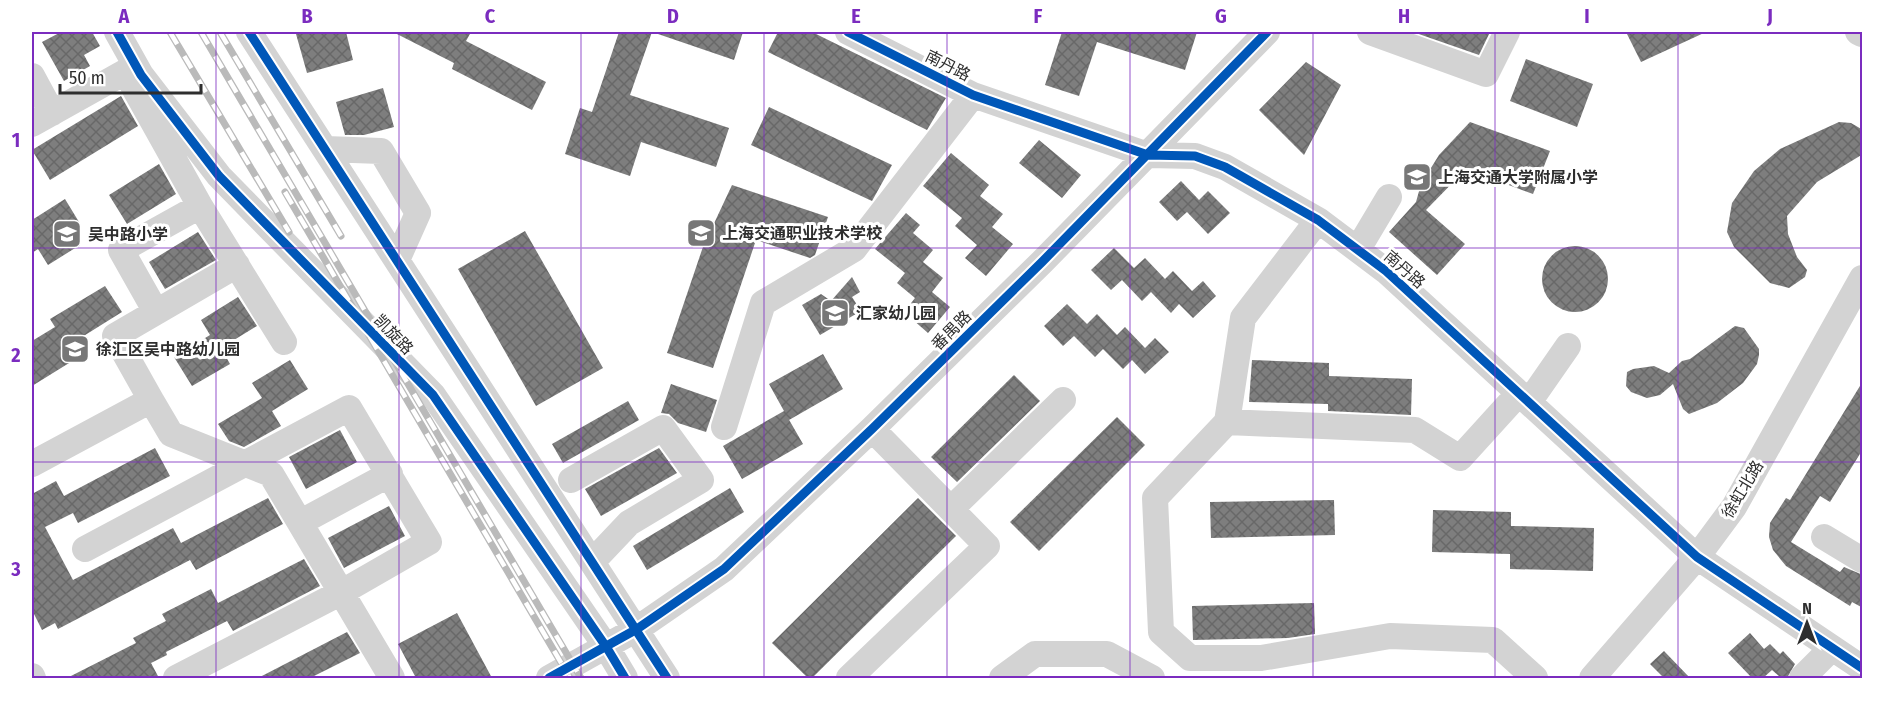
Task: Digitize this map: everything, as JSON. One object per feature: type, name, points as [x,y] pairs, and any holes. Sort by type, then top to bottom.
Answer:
[{"type":"street","points":[[100,32],[200,206],[284,342]]},
{"type":"street","name":"凯旋路","points":[[117,32],[141,75],[219,176],[433,395],[607,648],[625,678]]},
{"type":"street","points":[[249,32],[668,678]]},
{"type":"street","name":"南丹路","points":[[848,32],[974,95],[1148,155],[1195,156],[1225,167],[1318,220],[1386,271],[1697,557],[1863,668]]},
{"type":"street","name":"番禺路","points":[[549,678],[638,629],[724,568],[872,429],[1148,155],[1267,32]]},
{"type":"street","points":[[1370,32],[1486,74],[1507,32]]},
{"type":"street","points":[[1858,32],[1863,34]]},
{"type":"street","points":[[32,76],[42,118],[125,72]]},
{"type":"street","points":[[724,427],[763,303],[854,249],[974,95]]},
{"type":"street","points":[[325,150],[381,151],[418,213],[397,260]]},
{"type":"street","points":[[1358,249],[1389,196]]},
{"type":"street","points":[[156,312],[122,250],[200,206]]},
{"type":"street","points":[[1318,220],[1243,318],[1227,422],[1155,498],[1161,632],[1190,658],[1261,658],[1390,636],[1493,640],[1535,678]]},
{"type":"street","points":[[237,265],[115,336],[171,434],[271,474],[392,678]]},
{"type":"street","name":"徐虹北路","points":[[1592,678],[1697,557],[1734,507],[1863,278]]},
{"type":"street","points":[[1227,422],[1415,430],[1460,458],[1524,397],[1568,346]]},
{"type":"street","points":[[35,455],[151,400]]},
{"type":"street","points":[[952,508],[1063,400]]},
{"type":"street","points":[[85,549],[349,408],[429,542],[342,592],[176,678]]},
{"type":"street","points":[[571,480],[663,428],[701,480],[629,523],[593,561]]},
{"type":"street","points":[[849,678],[987,546],[872,429]]},
{"type":"street","points":[[301,522],[390,474]]},
{"type":"street","points":[[1824,537],[1863,560]]},
{"type":"street","points":[[1802,678],[1831,648]]},
{"type":"street","points":[[1002,678],[1035,654],[1107,654],[1152,678]]},
{"type":"building","points":[[61,32],[92,32],[100,46],[84,55],[90,66],[64,81],[42,42]]},
{"type":"building","points":[[346,32],[353,60],[307,73],[296,34]]},
{"type":"building","points":[[393,32],[471,32],[466,41],[546,82],[532,110],[452,69],[454,63]]},
{"type":"building","points":[[619,32],[652,32],[630,95],[729,128],[716,167],[641,142],[630,176],[565,154],[580,108],[592,112]]},
{"type":"building","points":[[658,32],[743,32],[734,60],[658,34]]},
{"type":"building","points":[[778,32],[812,32],[946,98],[927,130],[768,52]]},
{"type":"building","points":[[1062,32],[1197,32],[1185,70],[1097,42],[1079,96],[1045,85]]},
{"type":"building","points":[[1413,32],[1490,32],[1479,55]]},
{"type":"building","points":[[1626,32],[1706,32],[1641,62]]},
{"type":"building","points":[[1526,59],[1593,84],[1577,127],[1510,101]]},
{"type":"building","points":[[1306,62],[1341,85],[1304,155],[1259,110]]},
{"type":"building","points":[[383,88],[394,127],[364,135],[345,135],[336,102]]},
{"type":"building","points":[[121,96],[138,126],[50,180],[32,150]]},
{"type":"building","points":[[769,107],[892,165],[872,201],[751,145]]},
{"type":"building","points":[[1470,122],[1550,151],[1533,194],[1466,169],[1426,210],[1465,244],[1437,275],[1389,232],[1416,202],[1421,184],[1439,155]]},
{"type":"building","points":[[1839,122],[1851,123],[1863,130],[1863,154],[1817,182],[1787,216],[1788,234],[1797,257],[1807,270],[1805,277],[1789,288],[1770,283],[1734,247],[1727,232],[1732,203],[1754,171],[1780,149]]},
{"type":"building","points":[[1039,140],[1081,175],[1062,198],[1019,163]]},
{"type":"building","points":[[951,153],[989,185],[980,196],[1003,214],[992,227],[1013,244],[986,276],[965,258],[977,245],[955,226],[962,218],[923,186]]},
{"type":"building","points":[[159,164],[176,194],[127,224],[109,195]]},
{"type":"building","points":[[1181,181],[1199,200],[1208,191],[1230,213],[1208,234],[1187,212],[1177,221],[1159,202]]},
{"type":"building","points":[[732,185],[828,217],[815,255],[810,258],[756,240],[713,368],[667,353],[708,232]]},
{"type":"building","points":[[65,199],[79,222],[70,228],[80,245],[48,265],[38,249],[32,253],[32,220]]},
{"type":"building","points":[[906,213],[920,225],[913,233],[933,250],[923,262],[943,278],[932,292],[950,307],[928,333],[904,312],[915,298],[897,283],[905,273],[875,249]]},
{"type":"building","points":[[525,231],[603,368],[536,406],[458,269]]},
{"type":"building","points":[[198,232],[216,260],[165,289],[149,262]]},
{"type":"building","points":[[1575,246],[1588,248],[1598,256],[1606,266],[1608,279],[1606,292],[1598,302],[1588,310],[1575,312],[1562,310],[1552,302],[1544,292],[1542,279],[1544,266],[1552,256],[1562,248]]},
{"type":"building","points":[[1114,248],[1134,268],[1145,258],[1165,279],[1173,271],[1192,291],[1203,281],[1216,296],[1193,318],[1179,304],[1171,313],[1151,292],[1142,301],[1122,280],[1111,290],[1091,270]]},
{"type":"building","points":[[852,277],[860,292],[852,297],[861,311],[820,335],[802,305],[821,294],[831,301]]},
{"type":"building","points":[[105,286],[122,312],[74,342],[82,355],[32,386],[32,341],[55,327],[50,319]]},
{"type":"building","points":[[238,297],[257,326],[221,348],[230,364],[192,386],[174,357],[210,335],[201,320]]},
{"type":"building","points":[[1067,304],[1087,324],[1097,314],[1117,335],[1125,327],[1145,348],[1155,338],[1169,352],[1145,374],[1132,360],[1123,369],[1103,349],[1095,357],[1074,336],[1063,346],[1044,326]]},
{"type":"building","points":[[1735,326],[1744,328],[1759,349],[1757,364],[1743,383],[1717,403],[1689,414],[1683,409],[1673,384],[1660,395],[1647,398],[1631,392],[1626,386],[1627,372],[1654,366],[1669,373],[1682,361],[1690,359]]},
{"type":"building","points":[[823,354],[843,389],[789,420],[769,384]]},
{"type":"building","points":[[290,360],[308,389],[272,411],[281,426],[244,447],[229,441],[218,424],[262,398],[252,383]]},
{"type":"building","points":[[1252,360],[1329,363],[1329,376],[1412,379],[1411,415],[1328,411],[1328,404],[1249,402]]},
{"type":"building","points":[[1014,375],[1040,401],[957,482],[931,457]]},
{"type":"building","points":[[1863,381],[1863,449],[1830,502],[1820,496],[1791,542],[1840,572],[1844,567],[1863,575],[1863,608],[1852,602],[1850,606],[1786,566],[1773,550],[1769,537],[1770,523],[1786,498],[1790,500]]},
{"type":"building","points":[[671,384],[717,400],[706,432],[678,423],[669,414],[661,413]]},
{"type":"building","points":[[628,401],[639,420],[563,463],[552,444]]},
{"type":"building","points":[[784,411],[803,444],[742,479],[723,446]]},
{"type":"building","points":[[1117,417],[1145,445],[1039,551],[1010,522]]},
{"type":"building","points":[[340,430],[357,462],[306,489],[289,457]]},
{"type":"building","points":[[155,448],[170,476],[78,523],[73,513],[45,527],[73,580],[173,528],[181,543],[268,498],[283,524],[196,570],[190,560],[58,629],[55,623],[42,630],[32,610],[32,494],[56,481],[64,496]]},
{"type":"building","points":[[659,448],[677,473],[601,516],[585,489]]},
{"type":"building","points":[[730,488],[744,512],[647,570],[633,546]]},
{"type":"building","points":[[918,498],[956,536],[812,678],[808,678],[772,643]]},
{"type":"building","points":[[1334,500],[1335,535],[1211,538],[1210,502]]},
{"type":"building","points":[[389,506],[405,536],[344,568],[328,538]]},
{"type":"building","points":[[1433,510],[1511,512],[1511,526],[1594,528],[1593,571],[1510,569],[1510,554],[1432,552]]},
{"type":"building","points":[[304,559],[320,586],[233,631],[227,621],[166,652],[167,655],[151,663],[159,678],[67,678],[136,643],[133,638],[166,621],[162,614],[211,589],[218,603]]},
{"type":"building","points":[[1314,603],[1315,634],[1288,638],[1193,640],[1192,606]]},
{"type":"building","points":[[457,613],[492,678],[416,678],[398,644]]},
{"type":"building","points":[[347,632],[360,653],[310,678],[258,678]]},
{"type":"building","points":[[1750,633],[1764,649],[1770,644],[1780,654],[1783,651],[1795,664],[1787,678],[1781,678],[1772,670],[1763,678],[1752,678],[1728,653]]},
{"type":"building","points":[[1664,651],[1690,678],[1664,678],[1650,664]]},
{"type":"railway","points":[[170,32],[289,232]]},
{"type":"railway","points":[[201,32],[581,678]]},
{"type":"railway","points":[[220,32],[341,236]]},
{"type":"railway","points":[[285,192],[570,678]]},
{"type":"cycle path","points":[[117,32],[141,75],[219,176],[433,395],[607,648],[625,678]]},
{"type":"cycle path","points":[[249,32],[667,678]]},
{"type":"cycle path","points":[[848,32],[973,95],[1148,155],[1195,156],[1225,167],[1318,220],[1386,271],[1697,557],[1862,668]]},
{"type":"cycle path","points":[[549,678],[637,629],[724,569],[872,429],[1042,262],[1267,32]]},
{"type":"place","name":"上海交通大学附属小学","points":[[1417,177]]},
{"type":"place","name":"上海交通职业技术学校","points":[[701,233]]},
{"type":"place","name":"吴中路小学","points":[[67,234]]},
{"type":"place","name":"汇家幼儿园","points":[[835,313]]},
{"type":"place","name":"徐汇区吴中路幼儿园","points":[[75,349]]}]
